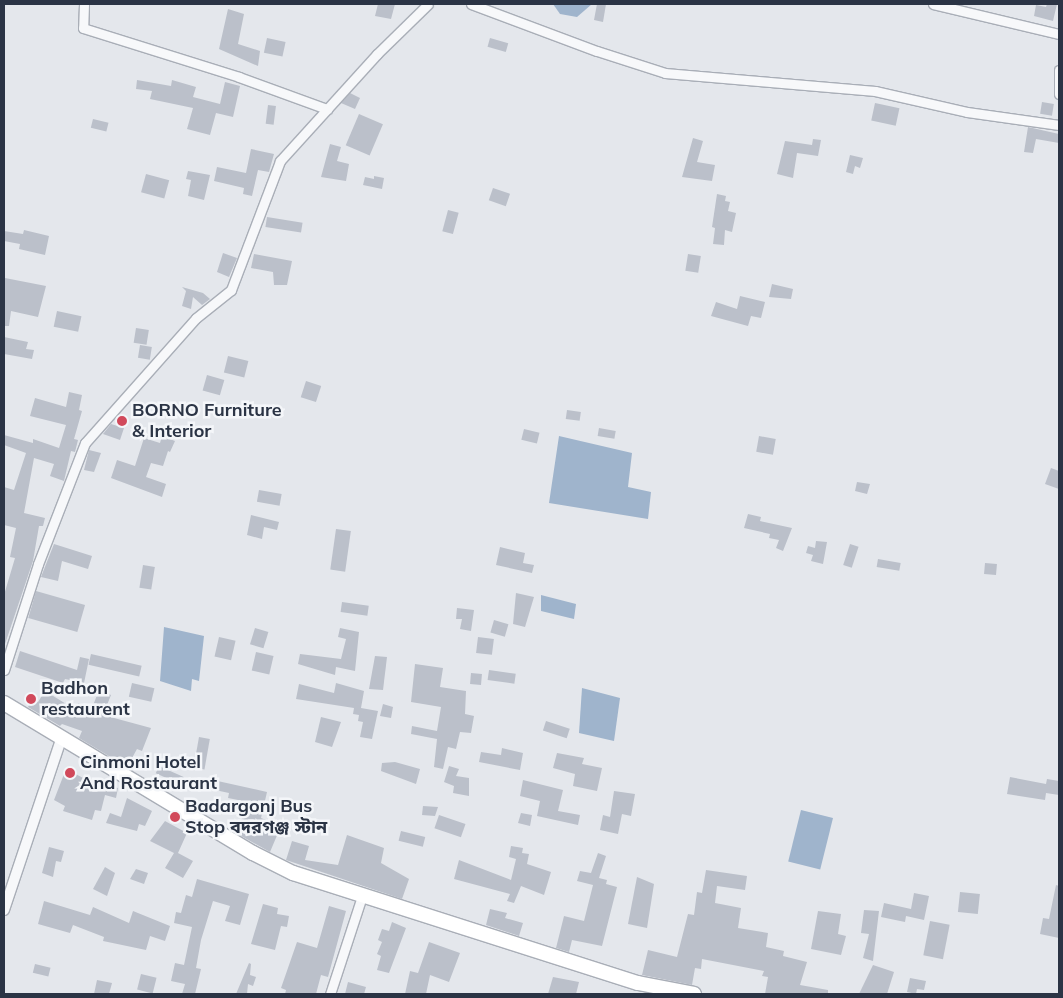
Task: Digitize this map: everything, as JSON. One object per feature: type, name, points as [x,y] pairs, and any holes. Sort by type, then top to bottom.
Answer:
[{"type":"main road","points":[[4,703],[61,740],[253,853],[292,873],[661,991],[694,994]]},
{"type":"street","points":[[84,4],[83,28],[239,77],[327,109]]},
{"type":"street","points":[[4,670],[38,564],[85,443],[196,318],[231,290],[280,161],[428,4]]},
{"type":"street","points":[[471,4],[665,73],[875,91],[967,112],[1059,124]]},
{"type":"street","points":[[933,4],[1059,34]]},
{"type":"street","points":[[1059,70],[1059,94]]},
{"type":"street","points":[[4,910],[61,740]]},
{"type":"street","points":[[330,994],[362,896]]},
{"type":"water","points":[[553,4],[592,4],[577,17],[560,14]]},
{"type":"water","points":[[559,436],[632,453],[628,487],[651,492],[648,519],[549,503]]},
{"type":"water","points":[[541,595],[576,604],[574,619],[541,611]]},
{"type":"water","points":[[164,627],[204,636],[199,681],[192,679],[191,691],[160,681]]},
{"type":"water","points":[[582,688],[620,698],[614,741],[579,733]]},
{"type":"water","points":[[801,810],[833,818],[820,869],[788,861]]},
{"type":"building","points":[[378,4],[395,4],[391,19],[375,16]]},
{"type":"building","points":[[597,4],[606,4],[603,22],[594,20]]},
{"type":"building","points":[[1047,4],[1057,4],[1053,21],[1034,16],[1036,5],[1046,7]]},
{"type":"building","points":[[228,9],[244,14],[238,44],[260,51],[258,66],[219,49]]},
{"type":"building","points":[[267,38],[286,42],[282,57],[264,53]]},
{"type":"building","points":[[490,38],[508,43],[506,52],[488,47]]},
{"type":"building","points":[[137,80],[171,86],[172,80],[196,87],[193,97],[220,104],[225,82],[240,86],[233,117],[216,113],[210,135],[187,129],[193,108],[150,99],[152,91],[136,89]]},
{"type":"building","points":[[350,93],[360,98],[355,109],[341,103]]},
{"type":"building","points":[[1042,102],[1054,104],[1052,116],[1040,114]]},
{"type":"building","points":[[875,103],[899,108],[896,126],[871,121]]},
{"type":"building","points":[[268,105],[276,106],[274,125],[266,124]]},
{"type":"building","points":[[359,114],[383,124],[370,155],[346,145]]},
{"type":"building","points":[[93,119],[109,123],[106,132],[91,128]]},
{"type":"building","points":[[1028,127],[1059,134],[1059,143],[1036,139],[1033,153],[1024,152]]},
{"type":"building","points":[[693,138],[703,141],[697,162],[715,165],[712,181],[682,177]]},
{"type":"building","points":[[813,139],[821,140],[818,156],[797,153],[793,178],[777,174],[785,141],[812,145]]},
{"type":"building","points":[[330,144],[341,147],[337,161],[349,164],[346,181],[321,177]]},
{"type":"building","points":[[251,149],[274,154],[269,172],[258,170],[252,196],[243,194],[244,188],[214,181],[217,167],[246,173]]},
{"type":"building","points":[[850,155],[863,158],[860,168],[855,166],[853,174],[846,172]]},
{"type":"building","points":[[188,171],[210,175],[204,200],[188,196],[191,180],[186,179]]},
{"type":"building","points":[[146,174],[169,180],[164,199],[141,192]]},
{"type":"building","points":[[374,176],[384,178],[382,189],[363,185],[365,177],[374,179]]},
{"type":"building","points":[[493,188],[510,194],[506,206],[489,200]]},
{"type":"building","points":[[717,194],[726,196],[725,201],[730,202],[728,211],[736,213],[732,232],[725,230],[724,245],[713,244],[715,228],[712,227]]},
{"type":"building","points":[[448,210],[459,213],[453,234],[442,231]]},
{"type":"building","points":[[267,217],[303,223],[301,233],[265,227]]},
{"type":"building","points":[[24,230],[49,236],[45,255],[19,249],[20,244],[4,241],[4,231],[23,234]]},
{"type":"building","points":[[223,253],[237,258],[229,277],[217,272]]},
{"type":"building","points":[[254,254],[292,261],[287,285],[274,285],[273,272],[251,268]]},
{"type":"building","points":[[688,254],[701,256],[698,273],[685,271]]},
{"type":"building","points":[[5,278],[46,286],[38,317],[11,311],[9,326],[4,326]]},
{"type":"building","points":[[772,284],[793,289],[791,299],[769,297]]},
{"type":"building","points":[[182,287],[203,293],[210,299],[202,305],[193,297],[191,309],[182,306],[186,291]]},
{"type":"building","points":[[740,296],[765,302],[761,318],[751,316],[748,326],[711,316],[716,302],[737,309]]},
{"type":"building","points":[[57,311],[81,316],[78,332],[54,327]]},
{"type":"building","points":[[136,328],[149,330],[146,345],[134,343]]},
{"type":"building","points":[[4,337],[28,342],[26,349],[34,350],[32,359],[4,354]]},
{"type":"building","points":[[140,345],[152,347],[150,360],[138,358]]},
{"type":"building","points":[[228,356],[248,361],[244,378],[224,372]]},
{"type":"building","points":[[207,375],[224,380],[220,395],[203,390]]},
{"type":"building","points":[[306,381],[321,386],[316,402],[301,397]]},
{"type":"building","points":[[69,392],[82,395],[79,410],[82,411],[74,439],[78,440],[75,452],[71,451],[64,481],[50,476],[54,464],[34,458],[24,513],[45,518],[43,526],[39,526],[33,561],[4,647],[4,595],[15,558],[10,557],[16,528],[4,525],[4,487],[14,490],[26,453],[4,445],[4,435],[33,443],[33,439],[59,448],[66,425],[30,416],[35,398],[66,407]]},
{"type":"building","points":[[567,410],[581,412],[580,421],[566,419]]},
{"type":"building","points":[[111,424],[124,428],[120,440],[103,434]]},
{"type":"building","points":[[599,428],[616,431],[614,439],[598,436]]},
{"type":"building","points":[[524,429],[540,433],[537,444],[521,440]]},
{"type":"building","points":[[162,436],[175,441],[170,452],[168,451],[163,466],[151,463],[146,477],[166,484],[162,497],[111,478],[117,460],[135,466],[144,438],[160,443]]},
{"type":"building","points":[[759,436],[776,439],[773,455],[756,452]]},
{"type":"building","points":[[89,450],[101,453],[94,472],[84,470]]},
{"type":"building","points":[[1051,468],[1059,471],[1059,489],[1045,484]]},
{"type":"building","points":[[857,482],[870,484],[867,494],[855,491]]},
{"type":"building","points":[[259,490],[282,494],[280,506],[257,502]]},
{"type":"building","points":[[748,514],[761,517],[760,521],[792,528],[783,551],[776,548],[779,540],[769,538],[770,534],[744,528]]},
{"type":"building","points":[[251,515],[279,522],[277,530],[264,527],[262,539],[247,535]]},
{"type":"building","points":[[336,529],[351,531],[345,572],[330,570]]},
{"type":"building","points":[[816,541],[827,542],[823,564],[811,561],[813,555],[806,553],[808,546],[815,548]]},
{"type":"building","points":[[54,544],[92,556],[88,569],[62,561],[58,581],[41,577]]},
{"type":"building","points":[[850,544],[859,547],[852,568],[843,565]]},
{"type":"building","points":[[500,547],[525,553],[523,563],[534,565],[532,573],[496,565]]},
{"type":"building","points":[[878,559],[901,563],[899,571],[877,567]]},
{"type":"building","points":[[985,563],[997,564],[996,575],[984,574]]},
{"type":"building","points":[[143,565],[155,567],[151,590],[139,588]]},
{"type":"building","points":[[36,591],[85,605],[77,632],[28,618]]},
{"type":"building","points":[[516,593],[534,597],[525,627],[513,624]]},
{"type":"building","points":[[342,602],[369,606],[367,616],[341,612]]},
{"type":"building","points":[[457,608],[474,610],[471,631],[460,629],[462,619],[456,619]]},
{"type":"building","points":[[494,620],[508,624],[505,637],[490,632]]},
{"type":"building","points":[[255,628],[268,632],[263,648],[250,644]]},
{"type":"building","points":[[340,628],[359,632],[355,671],[336,667],[335,675],[298,664],[300,654],[341,659],[346,639],[338,637]]},
{"type":"building","points":[[219,637],[236,641],[231,660],[215,656]]},
{"type":"building","points":[[478,637],[494,639],[492,655],[476,653]]},
{"type":"building","points":[[20,651],[77,670],[80,657],[89,659],[84,683],[65,679],[63,683],[15,667]]},
{"type":"building","points":[[256,652],[274,656],[269,675],[252,671]]},
{"type":"building","points":[[91,654],[142,666],[139,676],[89,665]]},
{"type":"building","points":[[375,656],[387,657],[383,690],[369,689]]},
{"type":"building","points":[[415,664],[443,668],[440,687],[466,691],[465,714],[474,716],[471,733],[460,732],[456,749],[448,747],[443,769],[434,767],[437,739],[411,734],[412,726],[437,731],[441,707],[411,702]]},
{"type":"building","points":[[489,670],[516,674],[514,684],[488,680]]},
{"type":"building","points":[[471,673],[482,674],[481,685],[470,684]]},
{"type":"building","points":[[132,683],[154,688],[151,702],[129,697]]},
{"type":"building","points":[[336,683],[364,691],[361,708],[378,711],[372,739],[360,737],[363,722],[358,721],[359,715],[353,714],[354,708],[296,699],[299,684],[334,693]]},
{"type":"building","points":[[99,690],[111,695],[103,715],[151,728],[142,751],[137,749],[127,767],[79,738],[82,731],[62,724],[60,726],[28,707],[32,699],[38,702],[45,691],[76,710],[78,703],[92,708]]},
{"type":"building","points":[[383,704],[393,707],[391,718],[380,716]]},
{"type":"building","points":[[321,717],[341,722],[332,747],[315,742]]},
{"type":"building","points":[[546,721],[570,729],[567,738],[543,731]]},
{"type":"building","points":[[199,737],[210,739],[204,769],[194,768]]},
{"type":"building","points":[[502,748],[523,753],[520,770],[479,762],[481,752],[501,755]]},
{"type":"building","points":[[557,753],[584,758],[582,764],[602,768],[597,791],[573,786],[575,774],[553,768]]},
{"type":"building","points":[[395,762],[420,769],[416,784],[381,771],[382,763]]},
{"type":"building","points":[[159,766],[184,777],[180,784],[156,773]]},
{"type":"building","points":[[449,766],[459,769],[456,776],[469,778],[469,796],[453,793],[454,786],[444,782]]},
{"type":"building","points":[[66,769],[87,780],[118,788],[116,798],[105,795],[101,811],[95,810],[92,820],[63,811],[65,806],[54,800]]},
{"type":"building","points":[[1010,777],[1046,784],[1047,779],[1059,781],[1059,795],[1046,793],[1045,800],[1007,794]]},
{"type":"building","points":[[204,778],[267,792],[261,818],[281,826],[270,852],[236,833],[246,808],[241,808],[243,801],[228,798],[229,793],[201,787]]},
{"type":"building","points":[[523,780],[563,790],[558,811],[580,815],[578,825],[537,816],[540,801],[520,796]]},
{"type":"building","points":[[614,791],[635,794],[631,816],[622,814],[618,834],[600,830],[603,815],[610,817]]},
{"type":"building","points":[[127,798],[152,811],[145,826],[139,824],[137,831],[106,823],[110,813],[121,817]]},
{"type":"building","points":[[423,806],[438,807],[435,816],[422,815]]},
{"type":"building","points":[[521,813],[532,815],[530,826],[518,823]]},
{"type":"building","points":[[439,815],[465,824],[461,837],[434,828]]},
{"type":"building","points":[[165,821],[187,833],[178,853],[193,861],[183,878],[165,868],[174,853],[150,841]]},
{"type":"building","points":[[401,831],[425,837],[423,847],[399,841]]},
{"type":"building","points":[[347,835],[384,848],[381,863],[409,879],[402,899],[286,860],[292,841],[309,846],[305,860],[338,865]]},
{"type":"building","points":[[511,846],[523,848],[522,853],[529,854],[527,864],[551,872],[544,895],[521,886],[514,903],[507,901],[510,894],[454,879],[459,860],[511,880],[516,859],[509,857]]},
{"type":"building","points":[[49,847],[64,851],[61,862],[56,861],[53,877],[42,873]]},
{"type":"building","points":[[598,853],[606,856],[599,878],[607,880],[606,884],[617,887],[602,946],[572,940],[569,952],[556,948],[564,916],[584,921],[593,885],[577,881],[580,871],[591,873]]},
{"type":"building","points":[[105,867],[115,873],[107,896],[93,889]]},
{"type":"building","points":[[136,869],[148,873],[144,884],[130,879]]},
{"type":"building","points":[[706,870],[747,876],[745,890],[717,886],[715,903],[741,908],[738,928],[768,933],[766,947],[784,951],[783,956],[807,962],[800,985],[828,990],[828,994],[765,994],[768,977],[762,976],[764,971],[702,959],[701,969],[695,968],[692,985],[642,975],[648,950],[677,957],[688,914],[694,915],[697,892],[702,893]]},
{"type":"building","points":[[637,877],[654,884],[647,928],[628,924]]},
{"type":"building","points":[[197,879],[249,894],[240,925],[225,921],[230,906],[213,901],[201,940],[196,968],[201,969],[195,994],[182,994],[185,984],[171,981],[175,963],[184,965],[192,927],[174,923],[176,912],[181,913],[186,895],[192,897]]},
{"type":"building","points":[[1056,885],[1059,886],[1059,938],[1040,934],[1043,918],[1049,919]]},
{"type":"building","points":[[960,892],[980,894],[978,914],[958,912]]},
{"type":"building","points":[[914,893],[929,896],[924,920],[906,916],[905,922],[881,917],[884,903],[911,909]]},
{"type":"building","points":[[44,901],[90,915],[93,907],[129,923],[133,911],[170,926],[165,941],[150,936],[146,950],[103,941],[104,937],[73,925],[70,933],[38,924]]},
{"type":"building","points":[[263,904],[278,908],[277,914],[289,916],[287,927],[281,926],[275,950],[251,944]]},
{"type":"building","points":[[329,906],[346,911],[328,977],[321,975],[316,994],[285,994],[286,990],[281,988],[297,942],[317,948]]},
{"type":"building","points":[[490,909],[507,913],[505,918],[523,923],[519,936],[486,925]]},
{"type":"building","points":[[864,910],[879,911],[873,961],[863,958],[869,934],[861,933]]},
{"type":"building","points":[[818,911],[841,914],[838,934],[846,936],[841,955],[811,949]]},
{"type":"building","points":[[930,921],[950,925],[943,959],[923,955]]},
{"type":"building","points":[[392,922],[406,928],[389,973],[377,970],[381,956],[377,954],[382,942],[378,940],[382,929],[389,931]]},
{"type":"building","points":[[429,942],[460,953],[449,982],[430,975],[426,994],[405,994],[410,971],[418,973]]},
{"type":"building","points":[[249,963],[251,964],[250,975],[256,977],[253,986],[248,984],[247,994],[236,994]]},
{"type":"building","points":[[35,964],[51,968],[48,977],[33,973]]},
{"type":"building","points":[[873,965],[894,972],[887,994],[859,994]]},
{"type":"building","points":[[141,974],[157,978],[153,993],[137,990]]},
{"type":"building","points":[[553,977],[579,982],[576,994],[548,994]]},
{"type":"building","points":[[910,978],[926,981],[924,990],[917,989],[916,994],[907,992]]},
{"type":"building","points":[[97,980],[112,983],[109,994],[94,994]]},
{"type":"building","points":[[348,982],[366,987],[364,994],[345,994]]},
{"type":"place","name":"BORNO Furniture & Interior","points":[[122,421]]},
{"type":"place","name":"Badhon restaurent","points":[[31,699]]},
{"type":"place","name":"Cinmoni Hotel And Rostaurant","points":[[70,773]]},
{"type":"place","name":"Badargonj Bus Stop বদরগঞ্জ স্টান","points":[[175,817]]}]
